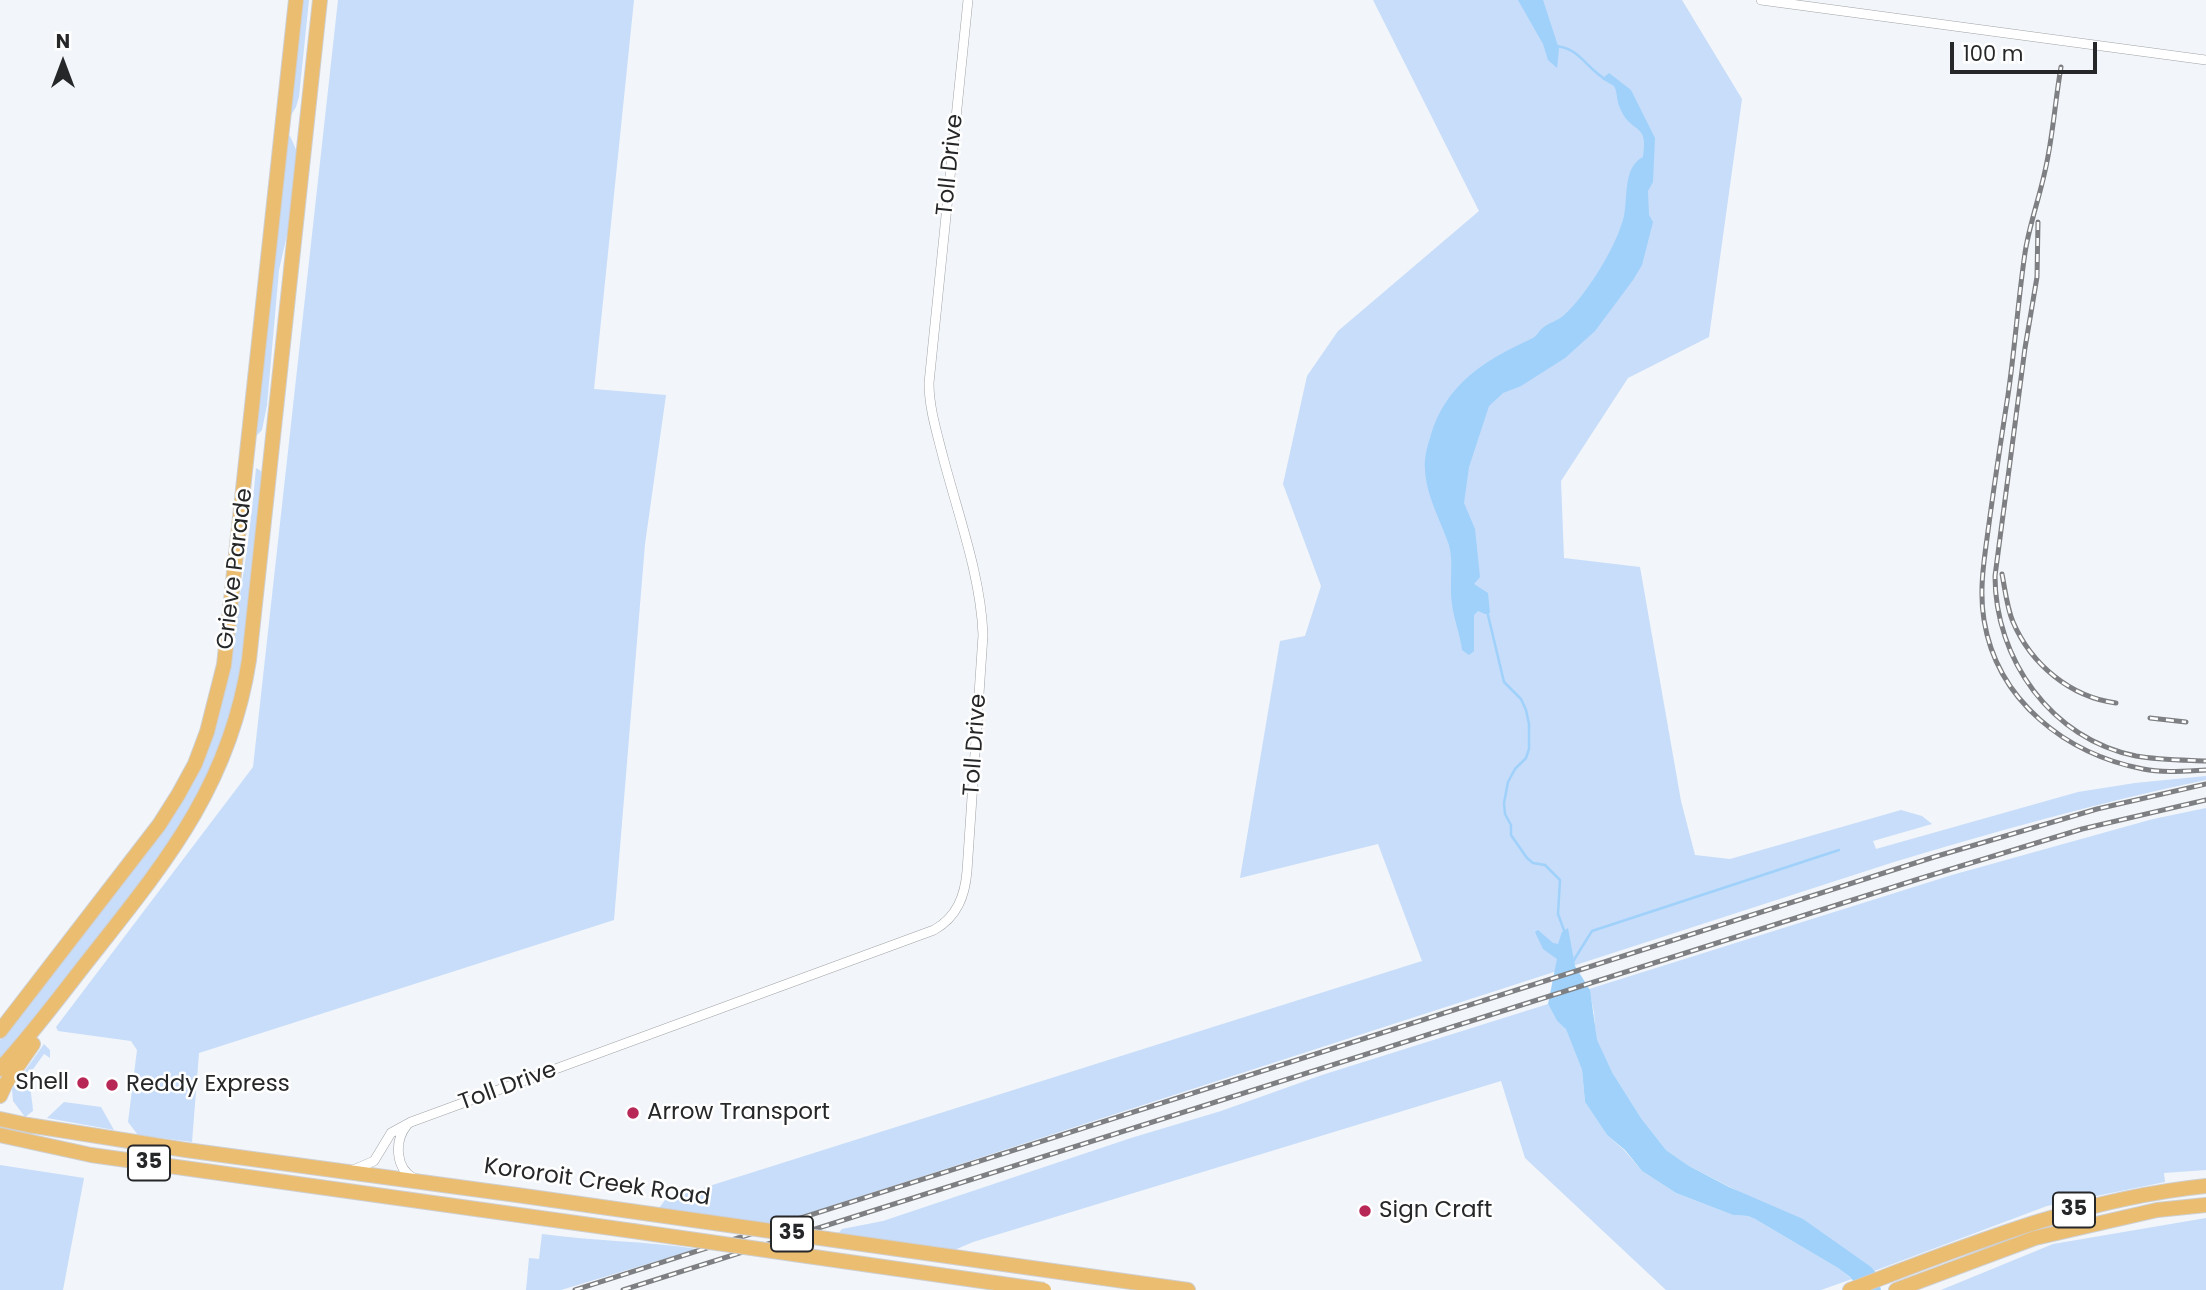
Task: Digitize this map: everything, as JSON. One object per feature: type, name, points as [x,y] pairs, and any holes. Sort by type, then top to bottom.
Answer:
[{"type":"main road","name":"Grieve Parade","points":[[0,1031],[159,825],[191,772],[212,717],[225,665],[296,0]]},
{"type":"main road","name":"Grieve Parade","points":[[39,1030],[94,965],[113,929],[177,844],[204,801],[225,755],[245,687],[320,0]]},
{"type":"main road","points":[[0,1069],[39,1030]]},
{"type":"main road","points":[[0,1096],[39,1030]]},
{"type":"main road","points":[[0,1105],[5,1120]]},
{"type":"main road","name":"Kororoit Creek Road","points":[[5,1120],[186,1150],[1188,1290]]},
{"type":"main road","name":"Kororoit Creek Road","points":[[0,1135],[91,1155],[1044,1290]]},
{"type":"main road","name":"35","points":[[1850,1290],[1947,1252],[2047,1218],[2099,1203],[2166,1190],[2206,1186]]},
{"type":"main road","name":"35","points":[[1896,1290],[2048,1235],[2157,1210],[2206,1205]]},
{"type":"street","name":"Toll Drive","points":[[337,1169],[358,1170],[367,1166],[378,1156],[391,1133],[411,1122],[934,930],[950,917],[962,899],[967,871],[982,618],[976,584],[933,415],[929,383],[968,0]]},
{"type":"street","points":[[1761,0],[2206,60]]},
{"type":"street","points":[[411,1122],[402,1133],[399,1156],[406,1172],[412,1178],[422,1181]]},
{"type":"shaded area","points":[[301,0],[309,0],[299,97],[290,117]]},
{"type":"shaded area","points":[[338,0],[634,0],[594,389],[666,395],[645,544],[614,920],[199,1053],[192,1142],[138,1135],[128,1122],[137,1050],[131,1041],[58,1031],[56,1027],[253,767]]},
{"type":"shaded area","points":[[1373,0],[1682,0],[1742,99],[1709,337],[1628,378],[1561,481],[1564,558],[1640,567],[1681,801],[1695,855],[1730,859],[1901,810],[1922,816],[1932,824],[1873,841],[1876,849],[2078,792],[2206,776],[2206,780],[2049,818],[1894,862],[772,1225],[657,1211],[665,1200],[1422,961],[1378,844],[1240,878],[1280,641],[1305,636],[1321,586],[1283,484],[1307,376],[1338,331],[1479,211]]},
{"type":"shaded area","points":[[1518,0],[1543,0],[1559,49],[1557,68],[1548,60],[1543,44]]},
{"type":"shaded area","points":[[1609,73],[1631,90],[1655,138],[1653,182],[1648,191],[1649,215],[1653,222],[1642,265],[1595,331],[1565,358],[1521,386],[1503,393],[1489,406],[1469,467],[1464,503],[1475,529],[1480,577],[1474,584],[1488,593],[1490,613],[1478,611],[1474,615],[1474,651],[1469,655],[1462,650],[1453,610],[1449,545],[1426,479],[1427,449],[1437,419],[1457,388],[1483,365],[1533,338],[1542,328],[1563,316],[1591,283],[1608,256],[1624,216],[1629,175],[1643,157],[1644,146],[1641,133],[1629,122],[1620,108],[1614,86],[1602,79]]},
{"type":"shaded area","points":[[286,136],[290,136],[298,154],[289,226],[279,270],[267,405],[262,430],[255,437]]},
{"type":"shaded area","points":[[256,468],[261,471],[263,486],[246,650],[233,713],[223,743],[200,793],[156,861],[81,961],[0,1060],[0,1040],[168,823],[202,760],[215,726],[227,681]]},
{"type":"shaded area","points":[[2206,808],[2206,1170],[2164,1173],[2165,1182],[2047,1206],[1874,1271],[1825,1236],[1689,1166],[1666,1150],[1641,1118],[1612,1072],[1596,1040],[1589,989],[1952,875],[2153,819]]},
{"type":"shaded area","points":[[1568,928],[1575,966],[1590,990],[1597,1040],[1612,1072],[1641,1118],[1666,1150],[1689,1166],[1729,1187],[1803,1219],[1871,1267],[1877,1274],[1881,1290],[1861,1290],[1838,1268],[1755,1219],[1733,1215],[1676,1193],[1642,1171],[1625,1150],[1607,1135],[1585,1102],[1582,1070],[1566,1029],[1557,1021],[1548,1004],[1557,959],[1543,949],[1535,932],[1538,930],[1558,944],[1562,932]]},
{"type":"shaded area","points":[[1548,1004],[1557,1021],[1566,1028],[1582,1070],[1585,1102],[1607,1135],[1642,1171],[1676,1193],[1733,1215],[1755,1219],[1852,1279],[1821,1290],[1666,1290],[1525,1158],[1501,1081],[973,1242],[952,1251],[837,1235],[842,1229],[883,1221],[1131,1138],[1221,1111],[1322,1075]]},
{"type":"shaded area","points":[[44,1044],[50,1050],[50,1058],[44,1054],[31,1072],[36,1078],[31,1090],[33,1111],[25,1117],[13,1101],[12,1089]]},
{"type":"shaded area","points":[[64,1102],[101,1107],[114,1130],[47,1118]]},
{"type":"shaded area","points":[[0,1165],[84,1178],[63,1290],[0,1290]]},
{"type":"shaded area","points":[[2206,1218],[2206,1290],[1941,1290],[2053,1244]]},
{"type":"shaded area","points":[[542,1234],[697,1249],[561,1290],[526,1290],[529,1258],[539,1259]]},
{"type":"waterway","points":[[1554,46],[1570,50],[1605,79]]},
{"type":"waterway","points":[[1487,611],[1504,682],[1521,699],[1529,724],[1529,749],[1526,758],[1515,769],[1508,782],[1505,814],[1511,825],[1511,835],[1527,858],[1533,863],[1545,865],[1560,880],[1558,914],[1565,933]]},
{"type":"waterway","points":[[1572,963],[1592,931],[1839,850]]},
{"type":"railway","points":[[2061,67],[2048,158],[2025,253],[1984,564],[1984,620],[1991,649],[2004,675],[2020,699],[2062,737],[2115,762],[2143,769],[2206,770]]},
{"type":"railway","points":[[2038,222],[2037,277],[1995,576],[2005,637],[2017,665],[2034,691],[2054,713],[2078,732],[2106,747],[2136,756],[2206,761]]},
{"type":"railway","points":[[2002,574],[2013,622],[2030,652],[2041,665],[2083,694],[2116,703]]},
{"type":"railway","points":[[2150,718],[2186,722]]},
{"type":"railway","points":[[575,1290],[1934,857],[2097,809],[2206,784]]},
{"type":"railway","points":[[623,1290],[1925,877],[2082,829],[2206,800]]},
{"type":"place","name":"Shell","points":[[83,1083]]},
{"type":"place","name":"Reddy Express","points":[[112,1085]]},
{"type":"place","name":"Arrow Transport","points":[[633,1113]]},
{"type":"place","name":"Sign Craft","points":[[1365,1211]]}]
